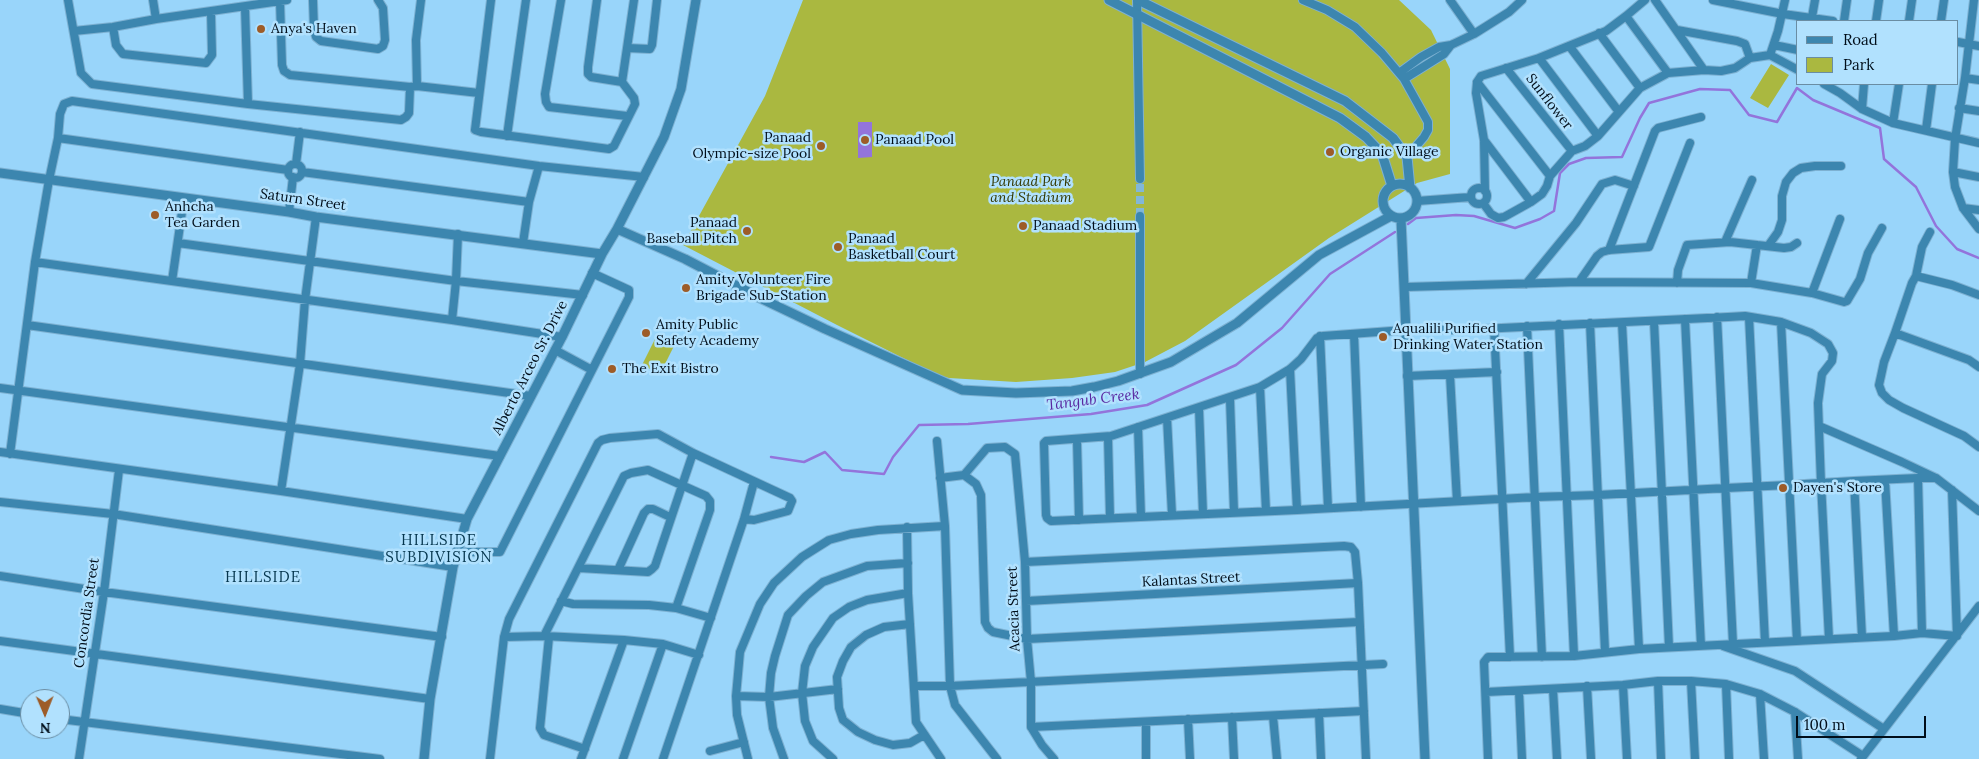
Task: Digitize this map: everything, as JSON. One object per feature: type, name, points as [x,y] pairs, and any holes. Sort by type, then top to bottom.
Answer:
[{"type":"street","points":[[68,0],[81,73],[92,84],[248,104],[401,120],[409,113],[421,0]]},
{"type":"street","points":[[153,0],[156,19]]},
{"type":"street","points":[[223,0],[224,9]]},
{"type":"street","points":[[313,0],[314,30],[316,37],[321,41],[378,49],[382,46],[384,40],[383,8],[378,0]]},
{"type":"street","points":[[491,0],[475,130],[609,149],[614,146],[627,116],[634,109],[635,100],[622,82],[634,0]]},
{"type":"street","points":[[507,136],[526,0]]},
{"type":"street","points":[[560,0],[545,94],[546,102],[549,107],[627,116]]},
{"type":"street","points":[[597,0],[588,74],[591,77],[622,82]]},
{"type":"street","points":[[627,48],[650,49],[657,0]]},
{"type":"street","name":"Alberto Arceo Sr. Drive","points":[[424,759],[430,699],[453,567],[467,519],[562,337],[592,273],[617,229],[664,137],[681,88],[696,0]]},
{"type":"street","points":[[1109,0],[1340,118],[1366,137],[1382,154],[1392,186]]},
{"type":"street","points":[[1140,179],[1138,0],[1345,102],[1393,138],[1407,157],[1410,188]]},
{"type":"street","points":[[1303,0],[1327,10],[1355,27],[1382,53],[1401,76],[1428,122],[1428,130],[1424,137],[1407,157]]},
{"type":"street","points":[[1450,0],[1474,34]]},
{"type":"street","points":[[1483,203],[1487,196],[1485,190],[1484,140],[1477,104],[1477,82],[1481,76],[1570,47],[1614,25],[1644,0]]},
{"type":"street","points":[[1655,0],[1704,70]]},
{"type":"street","points":[[1770,55],[1783,14],[1785,0]]},
{"type":"street","points":[[1812,17],[1815,0]]},
{"type":"street","points":[[1844,20],[1847,0]]},
{"type":"street","points":[[1876,20],[1879,0]]},
{"type":"street","points":[[1909,20],[1912,0]]},
{"type":"street","points":[[1941,20],[1944,0]]},
{"type":"street","points":[[1974,0],[1976,15],[1959,108],[1953,172],[1954,187],[1963,208],[1979,228]]},
{"type":"street","points":[[74,31],[113,27],[283,1],[282,65],[284,71],[290,75],[479,93]]},
{"type":"street","points":[[1718,1],[1751,3],[1783,14],[1828,20]]},
{"type":"street","points":[[1401,76],[1421,57],[1474,34],[1519,2]]},
{"type":"street","points":[[245,7],[248,104]]},
{"type":"street","points":[[113,27],[116,45],[122,54],[206,63],[212,55],[210,12]]},
{"type":"street","points":[[1626,16],[1668,73]]},
{"type":"street","points":[[1677,30],[1745,44],[1750,58]]},
{"type":"street","points":[[1599,33],[1640,88]]},
{"type":"street","points":[[1959,42],[1979,46]]},
{"type":"street","points":[[1774,45],[1796,50]]},
{"type":"street","points":[[1570,47],[1619,112]]},
{"type":"street","points":[[1483,203],[1490,214],[1498,218],[1504,217],[1531,202],[1542,194],[1550,176],[1572,151],[1585,146],[1598,136],[1640,88],[1668,73],[1704,70],[1721,71],[1735,68],[1750,58],[1770,55],[1796,69]]},
{"type":"street","points":[[1539,58],[1598,136]]},
{"type":"street","name":"Sunflower","points":[[1506,68],[1572,151]]},
{"type":"street","points":[[1965,78],[1979,80]]},
{"type":"street","points":[[1477,82],[1550,176]]},
{"type":"street","points":[[1826,85],[1862,109],[1893,123],[1979,143]]},
{"type":"street","points":[[1862,109],[1864,85]]},
{"type":"street","points":[[1893,123],[1899,85]]},
{"type":"street","points":[[1926,130],[1932,85]]},
{"type":"street","points":[[10,454],[35,262],[58,138],[60,114],[64,104],[72,101],[539,166],[644,177]]},
{"type":"street","points":[[1959,108],[1979,111]]},
{"type":"street","points":[[1609,250],[1652,136],[1658,128],[1701,117]]},
{"type":"street","points":[[296,164],[300,132]]},
{"type":"street","points":[[58,138],[288,170]]},
{"type":"street","points":[[1484,140],[1531,202]]},
{"type":"street","points":[[1579,282],[1597,256],[1609,250],[1649,247],[1690,143]]},
{"type":"street","points":[[288,170],[292,164],[296,164]]},
{"type":"street","points":[[296,164],[302,172]]},
{"type":"street","points":[[523,243],[528,202],[539,166]]},
{"type":"street","points":[[1768,246],[1778,232],[1782,220],[1784,189],[1786,182],[1793,173],[1801,168],[1841,166]]},
{"type":"street","points":[[288,170],[289,174],[293,177]]},
{"type":"street","points":[[293,177],[298,176],[302,172]]},
{"type":"street","points":[[302,172],[528,202]]},
{"type":"street","points":[[1953,172],[1979,176]]},
{"type":"street","name":"Saturn Street","points":[[0,173],[602,254]]},
{"type":"street","points":[[289,212],[293,177]]},
{"type":"street","points":[[1526,284],[1576,223],[1602,184],[1615,180],[1634,186]]},
{"type":"street","points":[[1725,242],[1752,180]]},
{"type":"street","points":[[617,229],[685,258],[816,325],[962,390],[1008,393],[1072,391],[1118,381],[1171,362],[1237,323],[1319,255],[1396,217],[1409,216],[1415,209],[1417,201],[1410,188],[1402,184],[1392,186],[1387,190],[1383,201],[1386,211],[1396,217]]},
{"type":"street","points":[[1483,203],[1477,204],[1472,201],[1471,197],[1473,191],[1478,188],[1485,190]]},
{"type":"street","points":[[1417,201],[1471,197]]},
{"type":"street","points":[[172,281],[184,198]]},
{"type":"street","points":[[1963,208],[1979,210]]},
{"type":"street","points":[[1140,216],[1140,374]]},
{"type":"street","points":[[280,491],[300,364],[305,300],[316,217]]},
{"type":"street","points":[[1396,217],[1405,287],[1405,330],[1425,759]]},
{"type":"street","points":[[1812,293],[1840,219]]},
{"type":"street","points":[[1405,287],[1579,282],[1751,283],[1812,293],[1841,302],[1847,301],[1860,280],[1868,252],[1882,228]]},
{"type":"street","points":[[1930,232],[1922,247],[1916,276],[1912,282],[1884,362],[1880,385],[1882,393],[1889,400],[1964,436],[1979,446]]},
{"type":"street","points":[[452,320],[458,234]]},
{"type":"street","points":[[1677,283],[1678,270],[1687,245],[1725,242],[1791,247],[1798,243]]},
{"type":"street","points":[[178,243],[456,281],[583,295]]},
{"type":"street","points":[[1751,283],[1757,245]]},
{"type":"street","points":[[35,262],[562,337]]},
{"type":"street","points":[[456,552],[500,552],[630,293],[629,290],[592,273]]},
{"type":"street","points":[[1916,276],[1952,285],[1979,295]]},
{"type":"street","points":[[1717,317],[1733,644]]},
{"type":"street","points":[[1829,639],[1821,483],[1818,403],[1822,374],[1832,361],[1833,353],[1831,347],[1811,333],[1780,322],[1749,317],[1717,317],[1438,331],[1405,330],[1320,336],[1290,369],[1260,388],[1108,437],[1046,441],[1043,446],[1047,518],[1051,521],[1788,486],[1821,483],[1854,481],[1936,478]]},
{"type":"street","points":[[1749,317],[1765,642]]},
{"type":"street","points":[[1685,319],[1701,646]]},
{"type":"street","points":[[1654,321],[1669,647]]},
{"type":"street","points":[[1780,322],[1797,641]]},
{"type":"street","points":[[1590,323],[1605,651]]},
{"type":"street","points":[[1622,323],[1638,649]]},
{"type":"street","points":[[1559,324],[1574,656]]},
{"type":"street","points":[[27,326],[531,396]]},
{"type":"street","points":[[1527,326],[1542,657]]},
{"type":"street","points":[[1494,327],[1510,657]]},
{"type":"street","points":[[1895,333],[1969,360],[1979,367]]},
{"type":"street","points":[[1354,334],[1361,506]]},
{"type":"street","points":[[1320,336],[1328,508]]},
{"type":"street","points":[[555,350],[592,370]]},
{"type":"street","points":[[1290,369],[1297,510]]},
{"type":"street","points":[[1407,376],[1496,372]]},
{"type":"street","points":[[1450,375],[1457,501]]},
{"type":"street","points":[[0,388],[500,456]]},
{"type":"street","points":[[1260,388],[1266,511]]},
{"type":"street","points":[[1230,399],[1234,512]]},
{"type":"street","points":[[1199,408],[1203,514]]},
{"type":"street","points":[[1167,418],[1172,515]]},
{"type":"street","points":[[1819,426],[1936,478],[1979,511]]},
{"type":"street","points":[[1138,427],[1141,517]]},
{"type":"street","points":[[490,759],[504,637],[509,618],[598,443],[602,440],[658,434],[692,453],[790,498],[792,501],[788,511],[754,520],[744,519]]},
{"type":"street","points":[[1108,437],[1110,518]]},
{"type":"street","points":[[1077,440],[1079,520]]},
{"type":"street","points":[[937,441],[945,526],[950,686],[955,705],[997,759]]},
{"type":"street","name":"Acacia Street","points":[[964,476],[987,448],[1005,447],[1015,454],[1025,562],[1027,639],[1031,682],[1031,727]]},
{"type":"street","points":[[0,452],[467,519]]},
{"type":"street","points":[[579,568],[648,572],[652,570],[683,484],[692,453]]},
{"type":"street","name":"Concordia Street","points":[[79,759],[104,592],[119,470]]},
{"type":"street","points":[[585,749],[544,735],[540,728],[546,636],[561,601],[624,476],[648,470],[683,484],[706,496],[710,501],[710,510],[676,608]]},
{"type":"street","points":[[940,478],[964,476],[976,484],[981,495],[986,622],[988,628],[993,632],[1027,639],[1359,622]]},
{"type":"street","points":[[1918,478],[1922,633]]},
{"type":"street","points":[[1885,480],[1894,636]]},
{"type":"street","points":[[1854,481],[1862,637]]},
{"type":"street","points":[[663,759],[744,519],[754,482]]},
{"type":"street","points":[[1952,490],[1957,636]]},
{"type":"street","points":[[0,502],[113,514],[453,567]]},
{"type":"street","points":[[618,570],[644,513],[648,509],[653,509],[670,518]]},
{"type":"street","points":[[748,759],[738,715],[736,696],[740,652],[760,604],[774,583],[802,557],[829,540],[851,534],[907,527],[945,526]]},
{"type":"street","points":[[907,527],[908,593],[916,722],[941,759]]},
{"type":"street","points":[[1025,562],[1351,547],[1355,552],[1358,583],[1366,759]]},
{"type":"street","points":[[784,759],[773,728],[769,697],[771,673],[788,615],[823,582],[867,566],[908,563]]},
{"type":"street","points":[[0,576],[104,592],[442,637]]},
{"type":"street","name":"Kalantas Street","points":[[1026,601],[1358,583]]},
{"type":"street","points":[[833,759],[813,741],[804,721],[802,693],[805,666],[810,653],[833,618],[849,607],[868,600],[908,593]]},
{"type":"street","points":[[561,601],[573,604],[676,608],[711,618]]},
{"type":"street","points":[[1486,692],[1623,685],[1658,681],[1726,684],[1760,694],[1795,712],[1862,758],[1979,606]]},
{"type":"street","points":[[910,624],[884,628],[866,635],[851,647],[843,661],[838,677],[838,690],[843,720],[858,732],[875,740],[893,745],[910,743],[924,735]]},
{"type":"street","points":[[1488,759],[1485,659],[1492,656],[1574,656],[1605,651],[1922,633],[1957,636]]},
{"type":"street","points":[[504,637],[546,636],[624,640],[663,644],[699,655]]},
{"type":"street","points":[[581,759],[624,640]]},
{"type":"street","points":[[0,642],[430,699]]},
{"type":"street","points":[[623,759],[663,644]]},
{"type":"street","points":[[1721,645],[1795,671],[1884,729]]},
{"type":"street","points":[[914,686],[950,686],[1382,664]]},
{"type":"street","points":[[1658,681],[1661,759]]},
{"type":"street","points":[[1691,681],[1695,759]]},
{"type":"street","points":[[1726,684],[1729,759]]},
{"type":"street","points":[[1623,685],[1627,759]]},
{"type":"street","points":[[1587,686],[1591,759]]},
{"type":"street","points":[[1553,689],[1557,759]]},
{"type":"street","points":[[736,696],[769,697],[838,690]]},
{"type":"street","points":[[1519,691],[1522,759]]},
{"type":"street","points":[[1760,694],[1764,759]]},
{"type":"street","points":[[0,709],[20,712]]},
{"type":"street","points":[[1054,759],[1042,745],[1031,727],[1364,711]]},
{"type":"street","points":[[1795,712],[1798,759]]},
{"type":"street","points":[[1319,713],[1322,759]]},
{"type":"street","points":[[1274,716],[1277,759]]},
{"type":"street","points":[[1232,717],[1234,759]]},
{"type":"street","points":[[1188,719],[1190,759]]},
{"type":"street","points":[[70,720],[380,759]]},
{"type":"street","points":[[1146,722],[1146,759]]},
{"type":"street","points":[[710,751],[744,742]]},
{"type":"green space","name":"Panaad Park and Stadium","points":[[803,0],[1399,0],[1431,30],[1450,69],[1450,174],[1417,183],[1329,238],[1185,341],[1145,362],[1115,372],[1072,378],[1016,382],[939,376],[683,245],[765,96]]},
{"type":"green space","points":[[1771,64],[1789,75],[1768,108],[1750,98]]},
{"type":"green space","points":[[658,333],[676,342],[660,374],[642,365]]},
{"type":"shaded area","name":"Panaad Pool","points":[[858,122],[872,122],[872,157],[858,158]]},
{"type":"waterway","name":"Tangub Creek","points":[[1408,224],[1416,218],[1456,215],[1474,216],[1515,228],[1540,219],[1554,211],[1560,173],[1569,164],[1586,158],[1622,157],[1649,103],[1700,89],[1730,90],[1749,115],[1777,122],[1797,88],[1813,100],[1880,128],[1884,159],[1916,187],[1936,226],[1957,249],[1979,258]]},
{"type":"waterway","name":"Tangub Creek","points":[[771,457],[804,462],[825,452],[842,470],[884,474],[893,457],[919,425],[968,424],[1091,414],[1147,405],[1236,365],[1282,328],[1330,274],[1395,232]]},
{"type":"tunnel","points":[[1140,179],[1140,216]]},
{"type":"place","name":"Anya's Haven","points":[[261,29]]},
{"type":"place","name":"Panaad Pool","points":[[865,140]]},
{"type":"place","name":"Panaad Olympic-size Pool","points":[[821,146]]},
{"type":"place","name":"Organic Village","points":[[1330,152]]},
{"type":"place","name":"Anhcha Tea Garden","points":[[155,215]]},
{"type":"place","name":"Panaad Stadium","points":[[1023,226]]},
{"type":"place","name":"Panaad Baseball Pitch","points":[[747,231]]},
{"type":"place","name":"Panaad Basketball Court","points":[[838,247]]},
{"type":"place","name":"Amity Volunteer Fire Brigade Sub-Station","points":[[686,288]]},
{"type":"place","name":"Amity Public Safety Academy","points":[[646,333]]},
{"type":"place","name":"Aqualili Purified Drinking Water Station","points":[[1383,337]]},
{"type":"place","name":"The Exit Bistro","points":[[612,369]]},
{"type":"place","name":"Dayen's Store","points":[[1783,488]]},
{"type":"district","name":"HILLSIDE SUBDIVISION","points":[[439,550]]},
{"type":"district","name":"HILLSIDE","points":[[263,578]]}]
